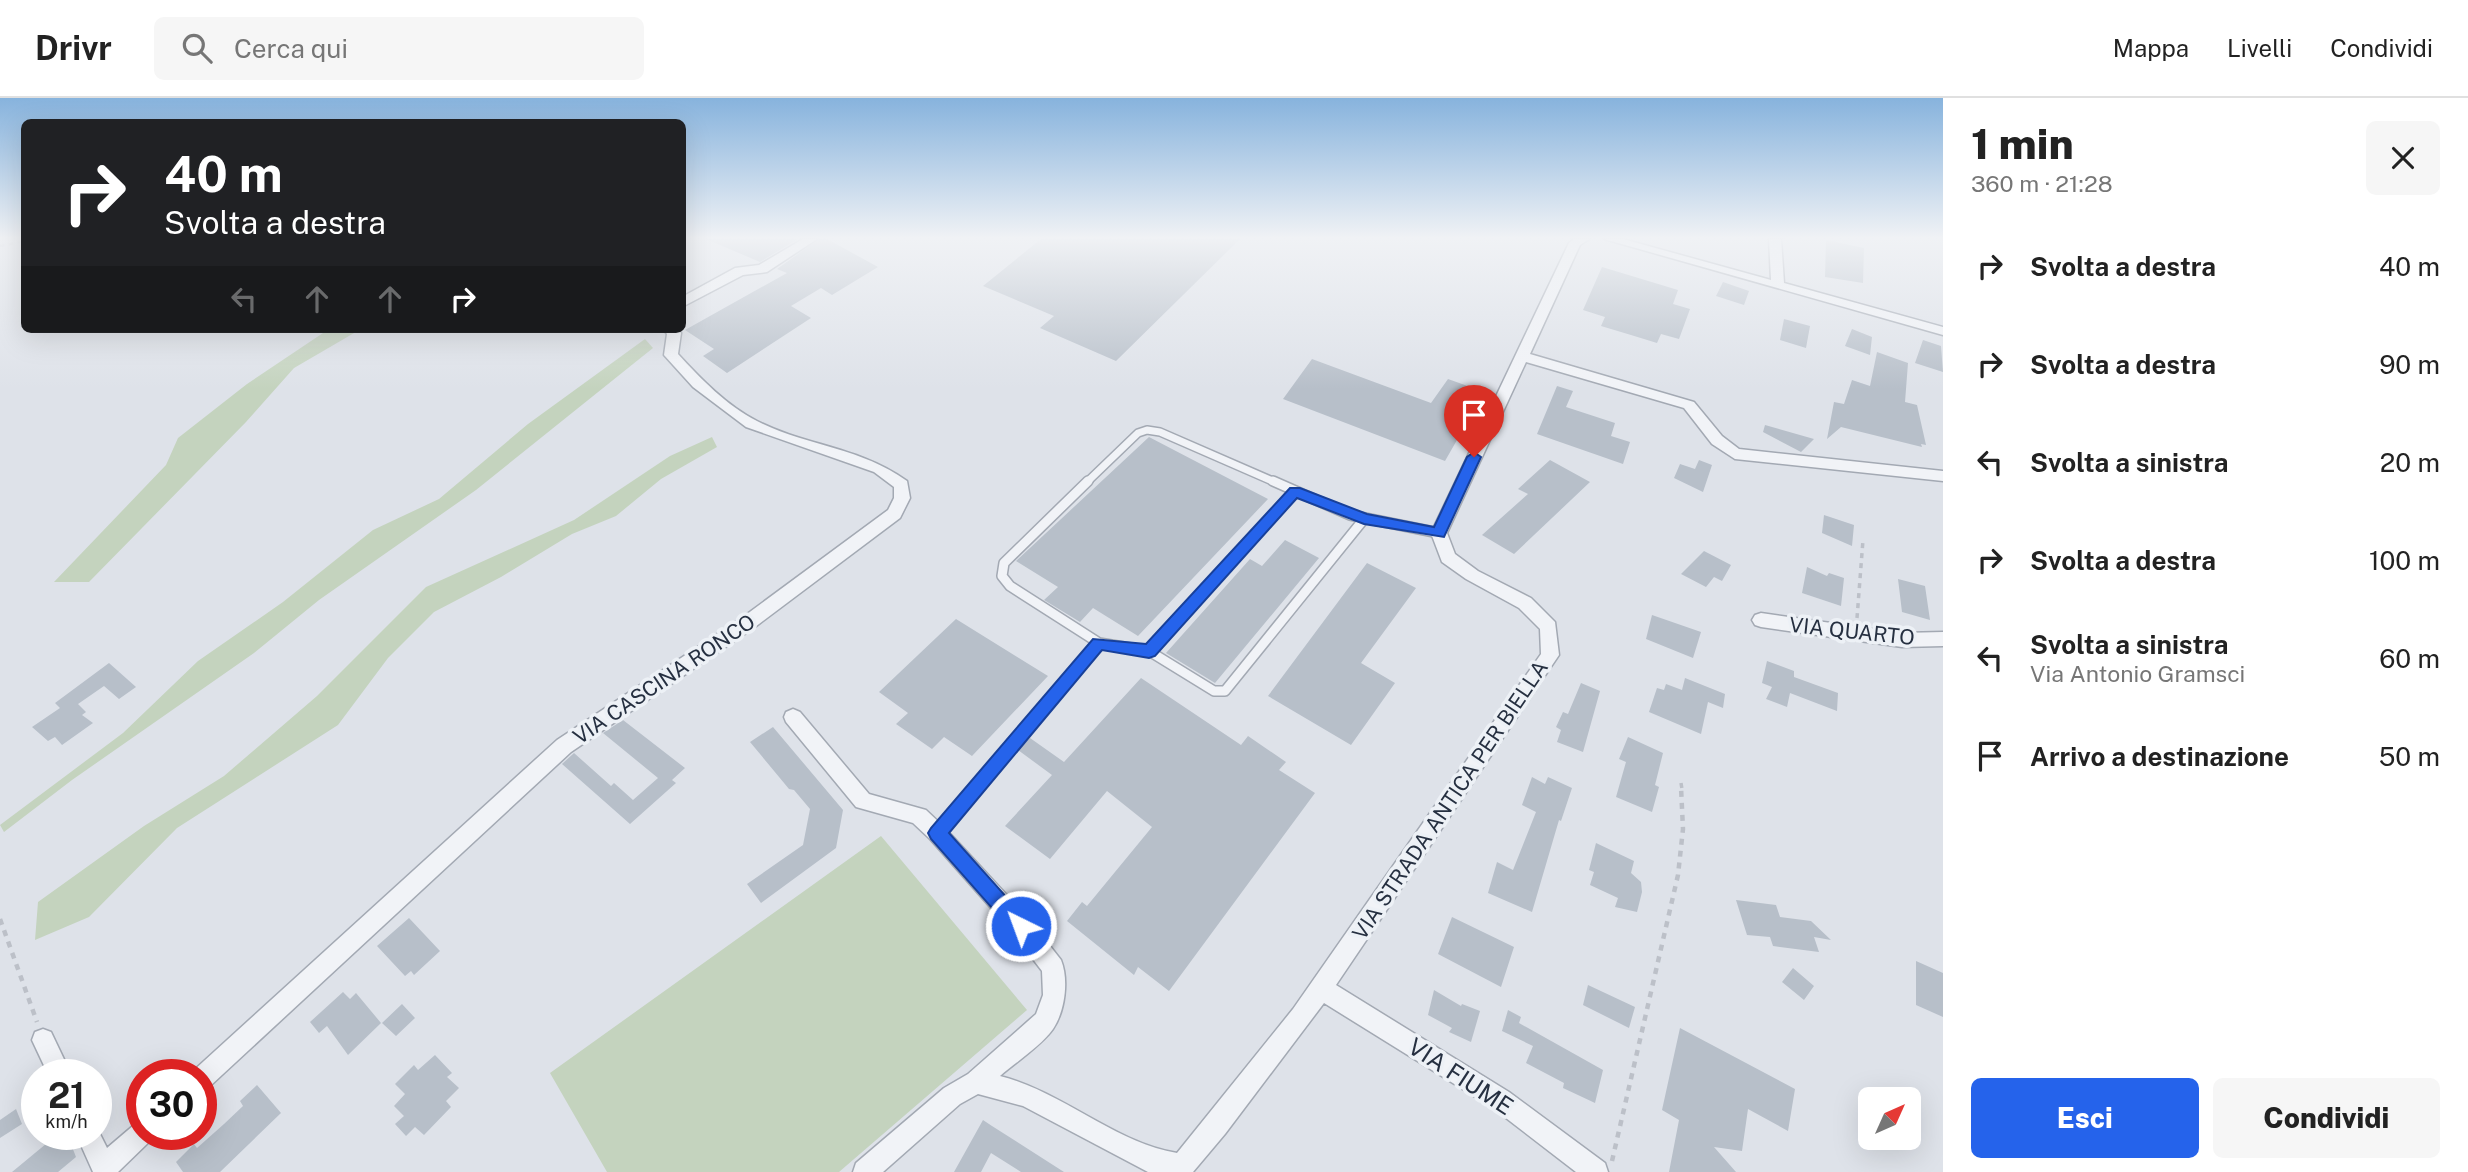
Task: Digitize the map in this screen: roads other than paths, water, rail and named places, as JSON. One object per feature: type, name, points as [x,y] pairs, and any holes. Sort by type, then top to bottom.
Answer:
[{"type":"street","points":[[686,301],[707,289]]},
{"type":"street","points":[[1439,533],[1553,289]]},
{"type":"street","points":[[1793,289],[1943,331]]},
{"type":"street","name":"VIA CASCINA RONCO","points":[[217,1064],[564,747],[749,622],[894,514],[902,498],[902,485],[890,475],[879,468],[751,424],[698,384],[671,355],[674,333]]},
{"type":"street","points":[[1522,356],[1689,405],[1717,440],[1735,454],[1943,476]]},
{"type":"street","name":"VIA STRADA ANTICA PER BIELLA","points":[[976,1082],[1027,1095],[1151,1161],[1182,1166],[1217,1126],[1321,988],[1550,654],[1549,627],[1525,603],[1472,575],[1448,558],[1439,533]]},
{"type":"street","name":"VIA QUARTO","points":[[1761,621],[1902,640],[1943,639]]},
{"type":"street","points":[[793,717],[863,801],[919,816],[937,833],[1021,926],[1053,968],[1054,995],[1045,1021],[976,1082],[952,1096],[865,1172]]},
{"type":"street","name":"VIA FIUME","points":[[1321,988],[1501,1100],[1595,1172]]},
{"type":"street","points":[[43,1040],[52,1059]]},
{"type":"street","points":[[96,1150],[105,1169],[126,1149]]},
{"type":"lane","points":[[1364,519],[1225,691],[1214,691],[1149,651],[1099,643],[1010,586],[1002,576],[1004,563],[1138,433],[1147,429],[1160,432],[1364,519],[1439,533]]},
{"type":"lane","points":[[1149,651],[1295,491]]},
{"type":"lane","points":[[937,833],[1099,643]]}]
